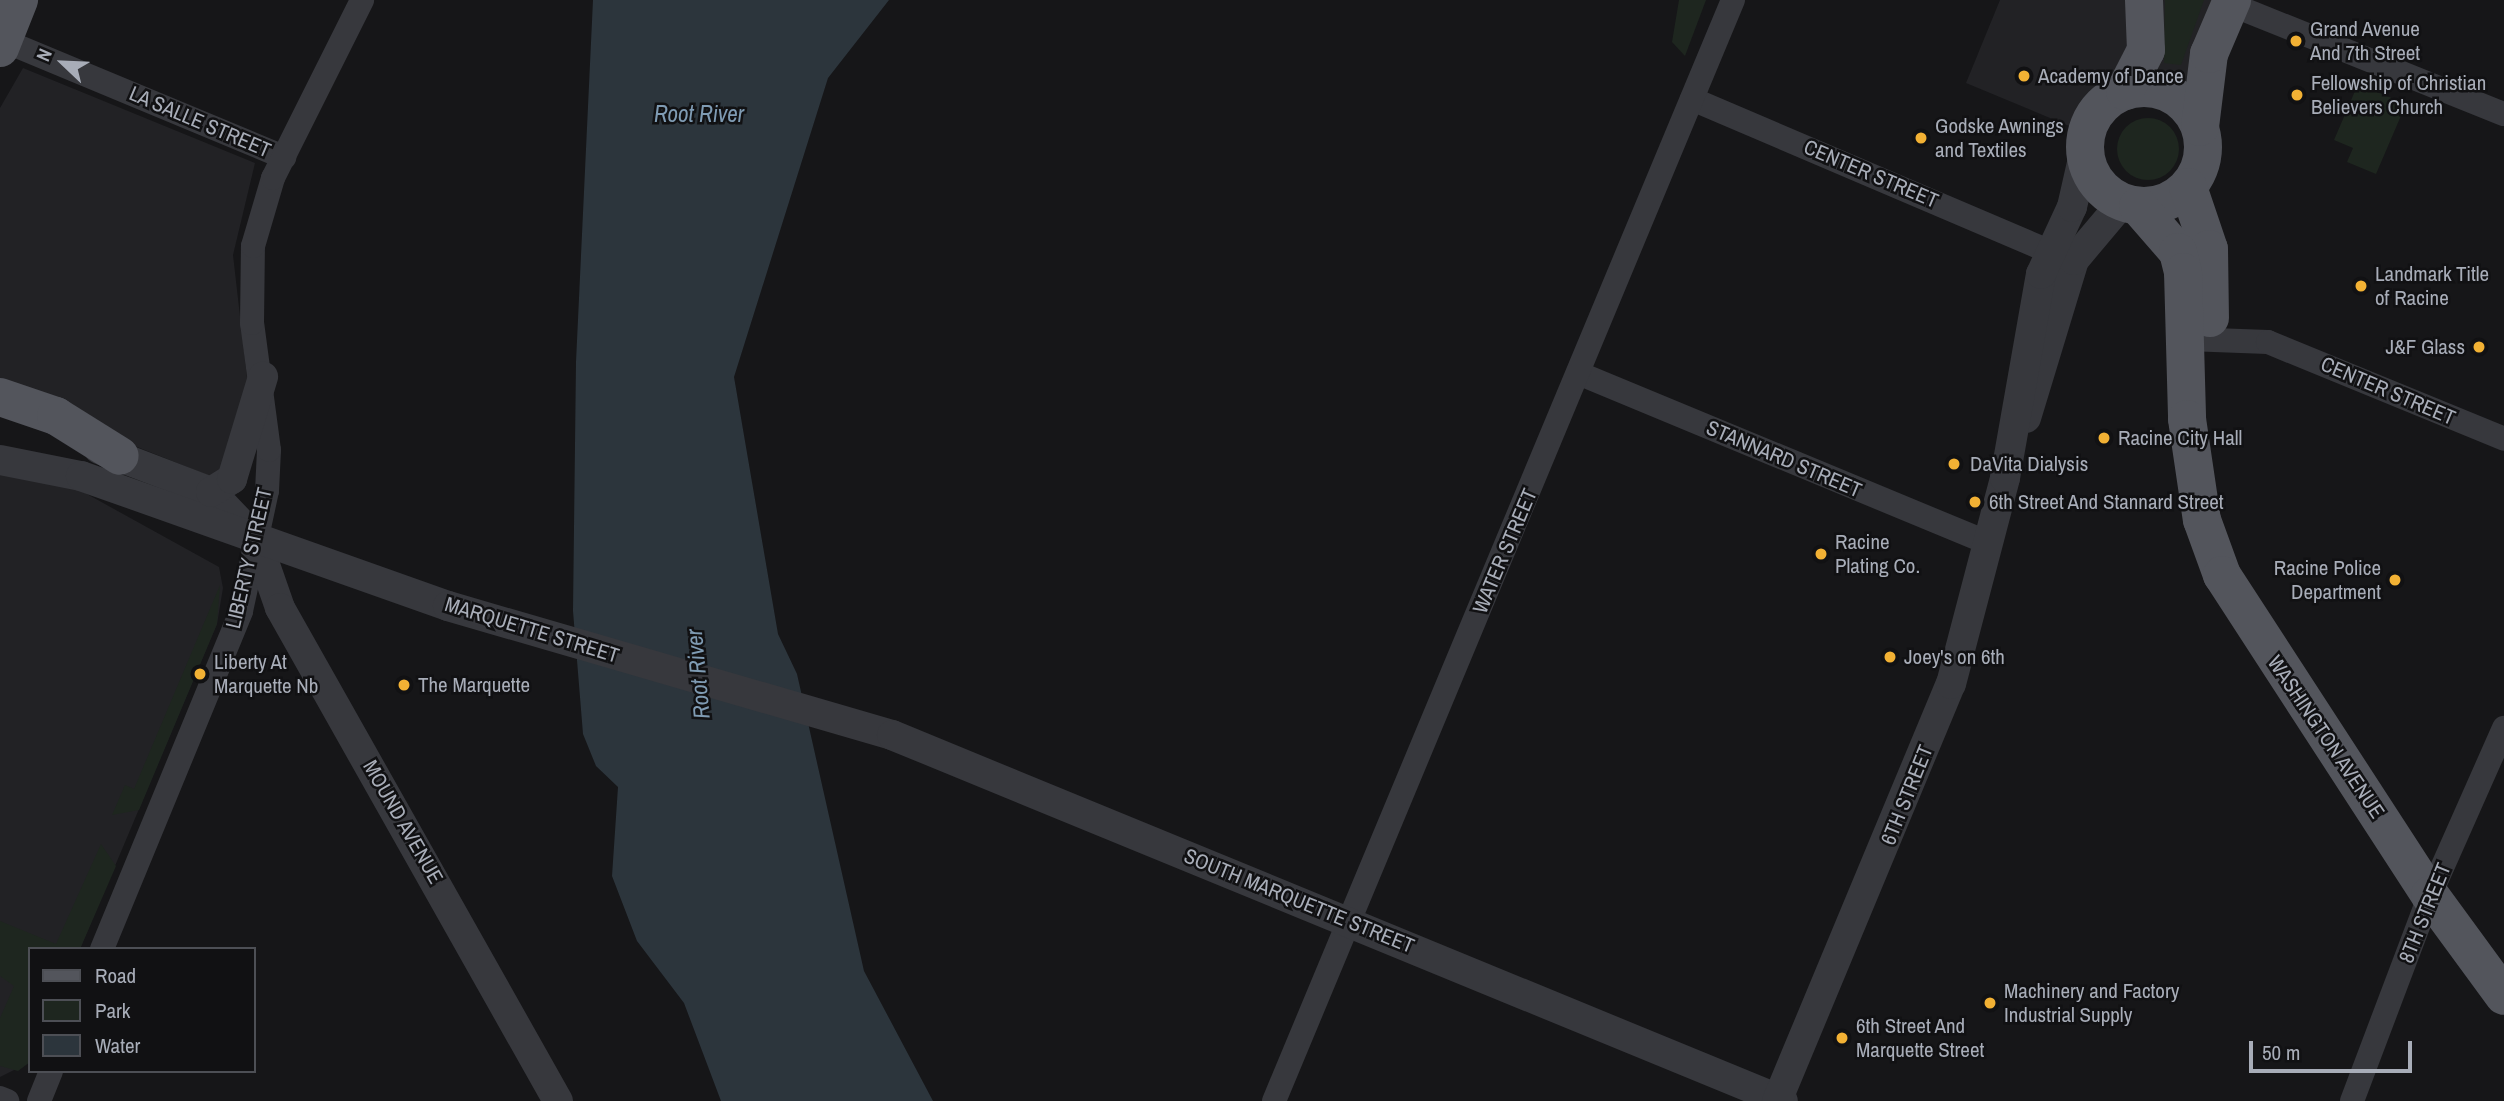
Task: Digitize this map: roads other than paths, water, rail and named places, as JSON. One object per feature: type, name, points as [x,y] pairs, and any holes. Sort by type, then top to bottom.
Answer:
[{"type":"main road","points":[[1,43],[19,0]]},
{"type":"main road","points":[[2144,0],[2146,50],[2125,91],[2095,114],[2085,150],[2096,181],[2130,204],[2165,203],[2188,187],[2201,164],[2200,127],[2209,54],[2231,2]]},
{"type":"main road","points":[[2125,91],[2150,88],[2174,96],[2200,127]]},
{"type":"main road","name":"WASHINGTON AVENUE","points":[[2188,187],[2210,249],[2187,419],[2196,458],[2202,520],[2231,594],[2430,895],[2504,996]]},
{"type":"main road","name":"WASHINGTON AVENUE","points":[[2130,204],[2178,252],[2199,339]]},
{"type":"main road","points":[[0,397],[56,416],[120,456]]},
{"type":"street","name":"LIBERTY STREET","points":[[103,947],[241,611],[256,539],[269,450],[263,377],[252,323],[250,270],[264,200],[362,0]]},
{"type":"street","name":"WATER STREET","points":[[1274,1101],[1351,922],[1733,0]]},
{"type":"street","points":[[2231,2],[2504,114]]},
{"type":"street","name":"LA SALLE STREET","points":[[1,43],[284,157]]},
{"type":"street","name":"CENTER STREET","points":[[1692,99],[2048,251]]},
{"type":"street","name":"6TH STREET","points":[[2005,478],[2020,365],[2048,251],[2073,207],[2085,150]]},
{"type":"street","name":"6TH STREET","points":[[1780,1100],[1951,684],[1990,544],[2005,478],[2074,260],[2130,204]]},
{"type":"street","name":"CENTER STREET","points":[[2199,339],[2267,342],[2504,439]]},
{"type":"street","name":"STANNARD STREET","points":[[1578,373],[1990,544]]},
{"type":"street","points":[[211,492],[232,479],[263,377]]},
{"type":"street","name":"MARQUETTE STREET","points":[[0,414],[120,456],[211,492],[256,539]]},
{"type":"street","name":"MARQUETTE STREET","points":[[0,460],[81,476],[256,539],[545,636],[812,710]]},
{"type":"street","name":"MOUND AVENUE","points":[[256,539],[280,608],[558,1101]]},
{"type":"street","name":"SOUTH MARQUETTE STREET","points":[[812,710],[892,735],[1780,1100]]},
{"type":"street","name":"8TH STREET","points":[[2353,1101],[2430,895],[2504,728]]},
{"type":"street","points":[[39,1101],[50,1073]]},
{"type":"street","points":[[0,1098],[8,1101]]},
{"type":"water","name":"Root River","points":[[593,0],[889,0],[828,78],[734,377],[778,634],[797,674],[864,971],[933,1101],[721,1101],[684,1003],[637,941],[612,876],[618,787],[596,766],[583,734],[573,611],[576,362]]},
{"type":"place","name":"Grand Avenue And 7th Street","points":[[2296,41]]},
{"type":"place","name":"Academy of Dance","points":[[2024,76]]},
{"type":"place","name":"Fellowship of Christian Believers Church","points":[[2297,95]]},
{"type":"place","name":"Godske Awnings and Textiles","points":[[1921,138]]},
{"type":"place","name":"Landmark Title of Racine","points":[[2361,286]]},
{"type":"place","name":"J&F Glass","points":[[2479,347]]},
{"type":"place","name":"Racine City Hall","points":[[2104,438]]},
{"type":"place","name":"DaVita Dialysis","points":[[1954,464]]},
{"type":"place","name":"6th Street And Stannard Street","points":[[1975,502]]},
{"type":"place","name":"Racine Plating Co.","points":[[1821,554]]},
{"type":"place","name":"Racine Police Department","points":[[2395,580]]},
{"type":"place","name":"Joey's on 6th","points":[[1890,657]]},
{"type":"place","name":"Liberty At Marquette Nb","points":[[200,674]]},
{"type":"place","name":"The Marquette","points":[[404,685]]},
{"type":"place","name":"Machinery and Factory Industrial Supply","points":[[1990,1003]]},
{"type":"place","name":"6th Street And Marquette Street","points":[[1842,1038]]}]
